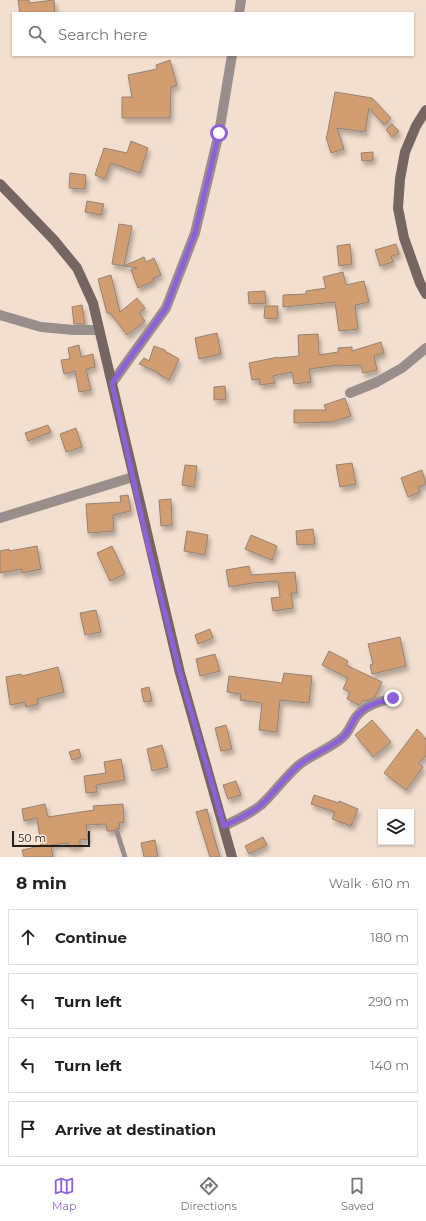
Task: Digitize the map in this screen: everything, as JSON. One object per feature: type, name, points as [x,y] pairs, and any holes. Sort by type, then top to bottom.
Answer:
[{"type":"main road","points":[[426,110],[416,126],[405,152],[400,179],[398,208],[404,238],[420,283],[426,294]]},
{"type":"main road","points":[[0,184],[54,240],[77,268],[93,303],[180,673],[232,857]]},
{"type":"street","points":[[239,12],[241,0]]},
{"type":"street","points":[[112,383],[166,308],[195,233],[219,133],[232,56]]},
{"type":"street","points":[[0,315],[41,327],[74,330],[99,330]]},
{"type":"street","points":[[350,393],[377,382],[402,368],[426,348]]},
{"type":"street","points":[[0,518],[133,477]]},
{"type":"street","points":[[224,826],[246,815],[261,805],[284,778],[299,765],[342,738],[350,729],[356,717],[366,707],[393,698]]},
{"type":"lane","points":[[117,832],[125,857]]},
{"type":"building","points":[[18,0],[29,0],[29,3],[54,0],[55,12],[20,12]]},
{"type":"building","points":[[170,60],[177,85],[171,87],[170,118],[122,118],[122,97],[132,97],[128,75],[157,69],[156,65]]},
{"type":"building","points":[[335,92],[372,98],[391,118],[384,125],[369,108],[365,132],[337,128],[344,149],[331,153],[326,137]]},
{"type":"building","points":[[392,124],[399,131],[392,137],[386,130]]},
{"type":"building","points":[[131,141],[148,148],[140,173],[111,163],[105,179],[95,175],[104,148],[127,153]]},
{"type":"building","points":[[373,152],[373,160],[362,161],[361,153]]},
{"type":"building","points":[[70,173],[86,175],[85,189],[69,188]]},
{"type":"building","points":[[87,201],[104,204],[101,215],[85,212]]},
{"type":"building","points":[[119,224],[132,226],[124,266],[112,264]]},
{"type":"building","points":[[350,244],[352,264],[339,266],[337,246]]},
{"type":"building","points":[[396,244],[399,254],[391,256],[393,262],[380,266],[375,250]]},
{"type":"building","points":[[144,257],[146,262],[154,258],[161,275],[153,278],[154,281],[138,288],[131,270],[137,268],[124,266]]},
{"type":"building","points":[[343,272],[346,285],[364,281],[369,302],[355,305],[358,329],[339,331],[335,302],[283,307],[283,295],[306,294],[306,291],[326,288],[323,277]]},
{"type":"building","points":[[111,275],[120,312],[137,298],[145,308],[139,313],[145,321],[127,335],[110,313],[107,313],[98,279]]},
{"type":"building","points":[[265,291],[266,303],[249,304],[248,292]]},
{"type":"building","points":[[82,305],[85,324],[74,324],[72,307]]},
{"type":"building","points":[[265,306],[278,306],[277,319],[264,318]]},
{"type":"building","points":[[217,333],[221,354],[199,359],[195,338]]},
{"type":"building","points":[[318,334],[319,355],[338,352],[338,348],[352,347],[352,351],[381,342],[384,353],[374,356],[377,370],[363,373],[361,365],[339,365],[309,369],[311,382],[294,384],[292,372],[273,376],[275,383],[260,385],[259,379],[252,380],[249,363],[278,357],[299,356],[298,335]]},
{"type":"building","points":[[79,345],[81,357],[93,354],[95,367],[86,369],[91,390],[79,392],[75,371],[64,374],[61,360],[70,359],[68,348]]},
{"type":"building","points":[[154,346],[165,350],[179,359],[169,380],[158,374],[159,373],[139,364],[144,358],[149,361]]},
{"type":"building","points":[[225,386],[226,399],[214,400],[214,387]]},
{"type":"building","points":[[345,398],[351,416],[332,422],[294,423],[294,410],[326,410],[324,405]]},
{"type":"building","points":[[48,425],[51,432],[28,441],[25,433]]},
{"type":"building","points":[[76,428],[82,447],[66,452],[60,434]]},
{"type":"building","points":[[352,463],[356,484],[340,487],[336,465]]},
{"type":"building","points":[[185,465],[197,466],[194,487],[182,485]]},
{"type":"building","points":[[422,470],[426,484],[418,487],[420,492],[408,497],[401,478]]},
{"type":"building","points":[[128,495],[131,511],[113,515],[114,531],[88,533],[86,504],[121,502],[120,496]]},
{"type":"building","points":[[171,499],[172,525],[161,526],[159,500]]},
{"type":"building","points":[[313,529],[315,544],[297,545],[296,531]]},
{"type":"building","points":[[187,531],[208,535],[205,555],[184,551]]},
{"type":"building","points":[[251,535],[277,546],[272,560],[245,549]]},
{"type":"building","points":[[37,546],[41,569],[22,573],[22,569],[0,573],[0,551],[9,549],[9,551]]},
{"type":"building","points":[[112,546],[125,574],[110,581],[97,553]]},
{"type":"building","points":[[249,566],[251,575],[295,572],[297,593],[291,593],[293,608],[273,611],[271,598],[280,597],[278,581],[229,587],[226,570]]},
{"type":"building","points":[[96,610],[101,632],[85,635],[80,613]]},
{"type":"building","points":[[210,629],[213,638],[198,644],[195,635]]},
{"type":"building","points":[[400,637],[406,666],[372,674],[370,665],[373,664],[368,644]]},
{"type":"building","points":[[329,651],[348,661],[346,665],[382,682],[375,697],[366,701],[363,700],[359,705],[347,699],[350,692],[343,689],[348,678],[322,665]]},
{"type":"building","points":[[215,654],[220,671],[200,676],[196,659]]},
{"type":"building","points":[[58,667],[64,692],[37,699],[38,704],[26,707],[25,702],[10,705],[6,677],[21,674],[22,676]]},
{"type":"building","points":[[284,673],[312,676],[309,703],[280,700],[277,732],[259,730],[262,703],[240,700],[241,694],[227,692],[229,676],[282,683]]},
{"type":"building","points":[[149,687],[152,701],[144,702],[141,689]]},
{"type":"building","points":[[372,720],[391,742],[373,757],[355,735]]},
{"type":"building","points":[[226,725],[232,749],[221,751],[215,728]]},
{"type":"building","points":[[417,729],[426,739],[426,756],[418,763],[423,767],[406,790],[384,773]]},
{"type":"building","points":[[162,745],[168,767],[152,771],[147,749]]},
{"type":"building","points":[[79,749],[81,757],[72,760],[69,752]]},
{"type":"building","points":[[121,759],[125,780],[96,785],[97,792],[86,793],[84,776],[106,773],[104,762]]},
{"type":"building","points":[[236,781],[241,795],[228,799],[223,785]]},
{"type":"building","points":[[314,795],[339,803],[339,801],[358,809],[351,826],[332,819],[335,812],[311,804]]},
{"type":"building","points":[[45,804],[48,817],[94,810],[93,806],[123,804],[124,822],[119,823],[120,829],[116,828],[113,831],[107,831],[106,824],[86,825],[88,839],[80,840],[80,846],[69,847],[68,843],[51,845],[53,857],[24,857],[22,850],[41,846],[37,818],[24,821],[22,809]]},
{"type":"building","points":[[207,809],[220,857],[210,857],[196,812]]},
{"type":"building","points":[[263,837],[267,845],[249,854],[245,846]]},
{"type":"building","points":[[155,840],[158,857],[144,857],[141,843]]},
{"type":"route","points":[[219,133],[195,233],[166,308],[112,383],[147,541],[180,673],[224,826],[246,815],[261,805],[284,778],[299,765],[342,738],[350,729],[356,717],[366,707],[393,698]]}]
